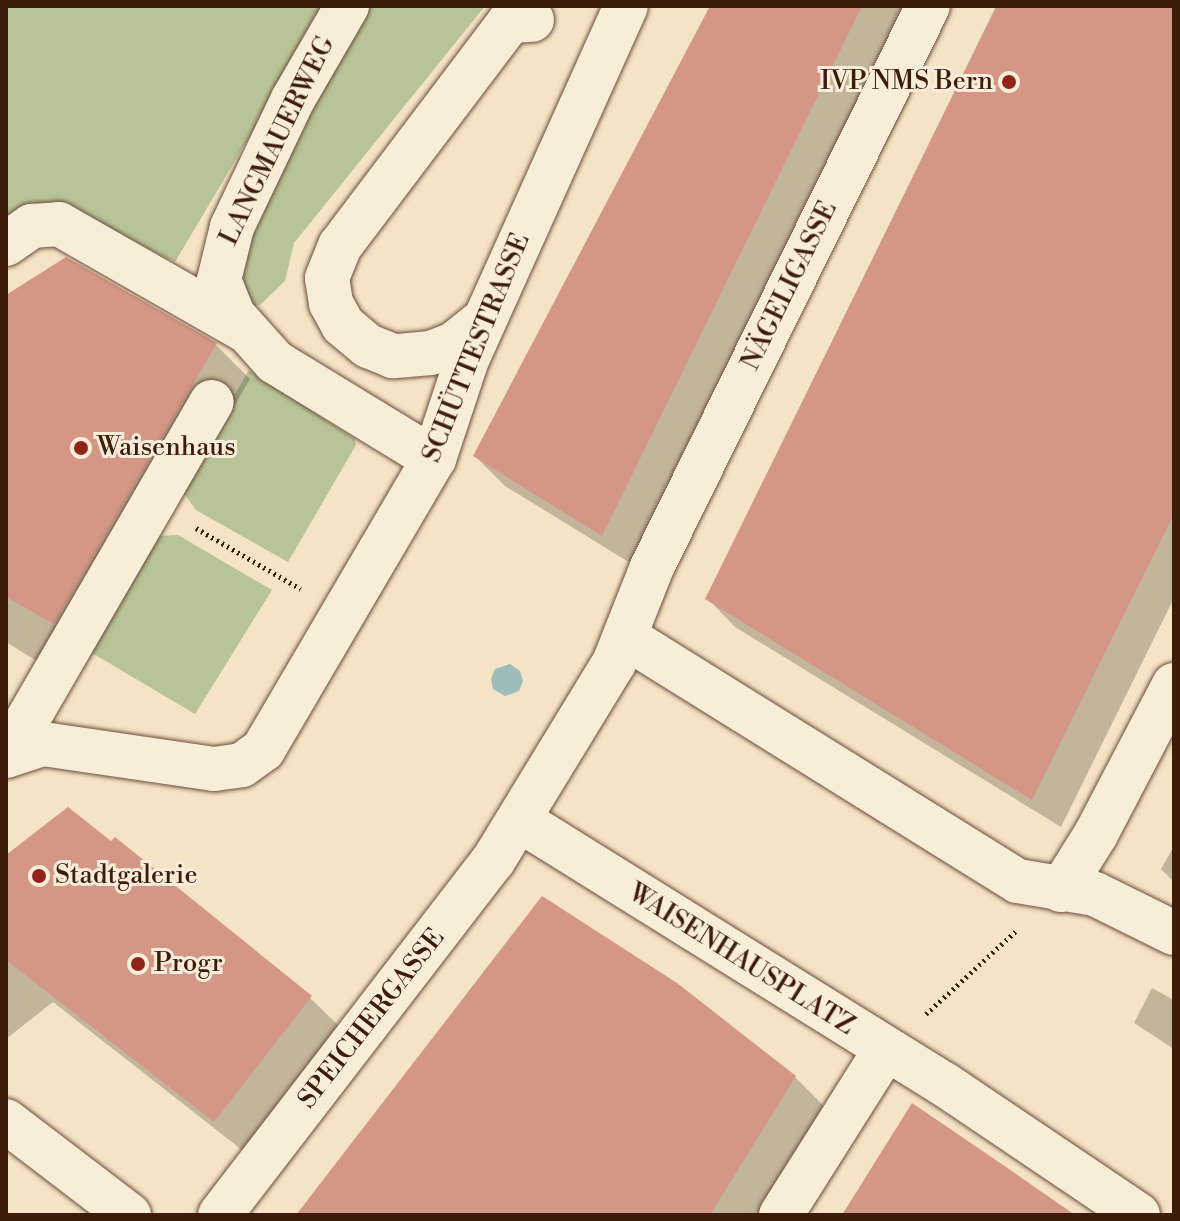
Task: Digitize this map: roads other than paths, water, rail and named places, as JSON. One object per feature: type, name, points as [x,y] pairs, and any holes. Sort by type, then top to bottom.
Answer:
[{"type":"street","name":"LANGMAUERWEG","points":[[347,6],[293,99],[221,254],[219,280],[224,299],[243,329],[290,375],[434,459]]},
{"type":"street","name":"SCHÜTTESTRASSE","points":[[7,756],[43,744],[199,769],[242,765],[282,725],[434,459],[485,319],[626,6]]},
{"type":"street","name":"NÄGELIGASSE","points":[[627,638],[652,567],[928,6]]},
{"type":"street","points":[[485,319],[454,344],[431,353],[393,356],[368,346],[343,325],[331,303],[327,278],[340,246],[510,21],[532,20]]},
{"type":"street","points":[[6,244],[32,226],[59,224],[243,329]]},
{"type":"street","points":[[7,756],[212,402]]},
{"type":"street","points":[[521,821],[627,638],[1004,873],[1034,887],[1095,894],[1174,933]]},
{"type":"street","points":[[1061,890],[1096,834],[1174,685]]},
{"type":"street","name":"WAISENHAUSPLATZ","points":[[521,821],[886,1049],[1138,1215]]},
{"type":"street","name":"SPEICHERGASSE","points":[[220,1215],[521,821]]},
{"type":"street","points":[[781,1215],[886,1049]]},
{"type":"street","points":[[6,1121],[129,1215]]},
{"type":"water","points":[[510,664],[520,671],[523,681],[519,691],[505,696],[493,689],[491,679],[495,669]]},
{"type":"place","name":"IVP NMS Bern","points":[[1009,82]]},
{"type":"place","name":"Waisenhaus","points":[[81,448]]},
{"type":"place","name":"Stadtgalerie","points":[[39,876]]},
{"type":"place","name":"Progr","points":[[138,964]]}]
